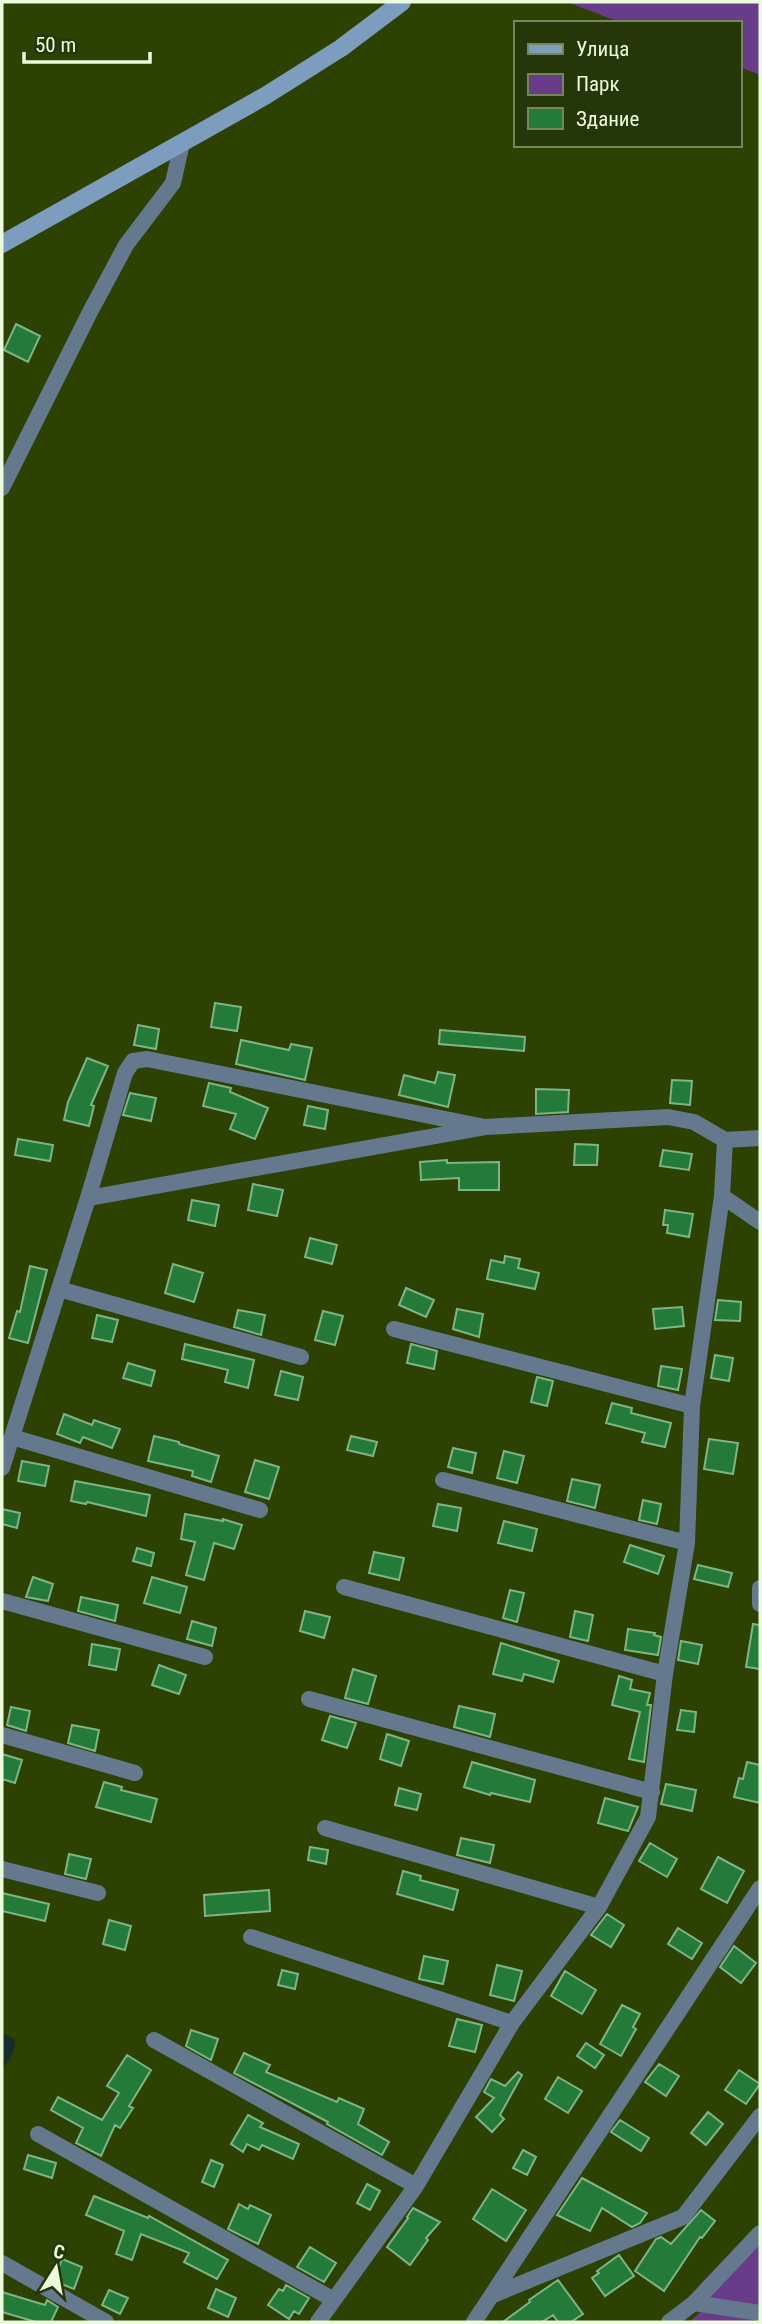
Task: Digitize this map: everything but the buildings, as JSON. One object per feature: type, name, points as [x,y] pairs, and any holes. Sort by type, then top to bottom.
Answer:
[{"type":"street","points":[[2,244],[265,96],[341,48],[402,2]]},
{"type":"street","points":[[2,488],[126,245],[173,183],[182,143]]},
{"type":"street","points":[[2,1468],[125,1073],[133,1061],[147,1059],[485,1127]]},
{"type":"street","points":[[88,1198],[485,1127],[668,1117],[694,1122],[725,1140],[760,1138]]},
{"type":"street","points":[[318,2322],[416,2186],[513,2023],[599,1907],[648,1817],[665,1674],[687,1543],[692,1406],[722,1196],[725,1140]]},
{"type":"street","points":[[722,1196],[760,1222]]},
{"type":"street","points":[[59,1289],[301,1357]]},
{"type":"street","points":[[394,1329],[692,1406]]},
{"type":"street","points":[[12,1437],[260,1510]]},
{"type":"street","points":[[443,1480],[687,1543]]},
{"type":"street","points":[[344,1587],[665,1674]]},
{"type":"street","points":[[760,1588],[760,1604]]},
{"type":"street","points":[[2,1601],[205,1657]]},
{"type":"street","points":[[309,1699],[652,1792]]},
{"type":"street","points":[[2,1735],[135,1773]]},
{"type":"street","points":[[325,1828],[599,1907]]},
{"type":"street","points":[[2,1869],[98,1894]]},
{"type":"street","points":[[474,2322],[760,1888]]},
{"type":"street","points":[[251,1937],[513,2023]]},
{"type":"street","points":[[154,2040],[416,2186]]},
{"type":"street","points":[[493,2295],[683,2217],[760,2116]]},
{"type":"street","points":[[38,2134],[334,2300]]},
{"type":"street","points":[[669,2322],[694,2304],[757,2242]]},
{"type":"street","points":[[2,2263],[106,2322]]},
{"type":"street","points":[[694,2304],[760,2313]]},
{"type":"green space","points":[[567,2],[760,2],[760,75],[741,68],[741,21],[617,21]]},
{"type":"green space","points":[[760,2233],[760,2320],[694,2304]]},
{"type":"green space","points":[[704,2309],[760,2322],[689,2322]]},
{"type":"water","points":[[2,2033],[14,2039],[15,2046],[2,2070]]}]
